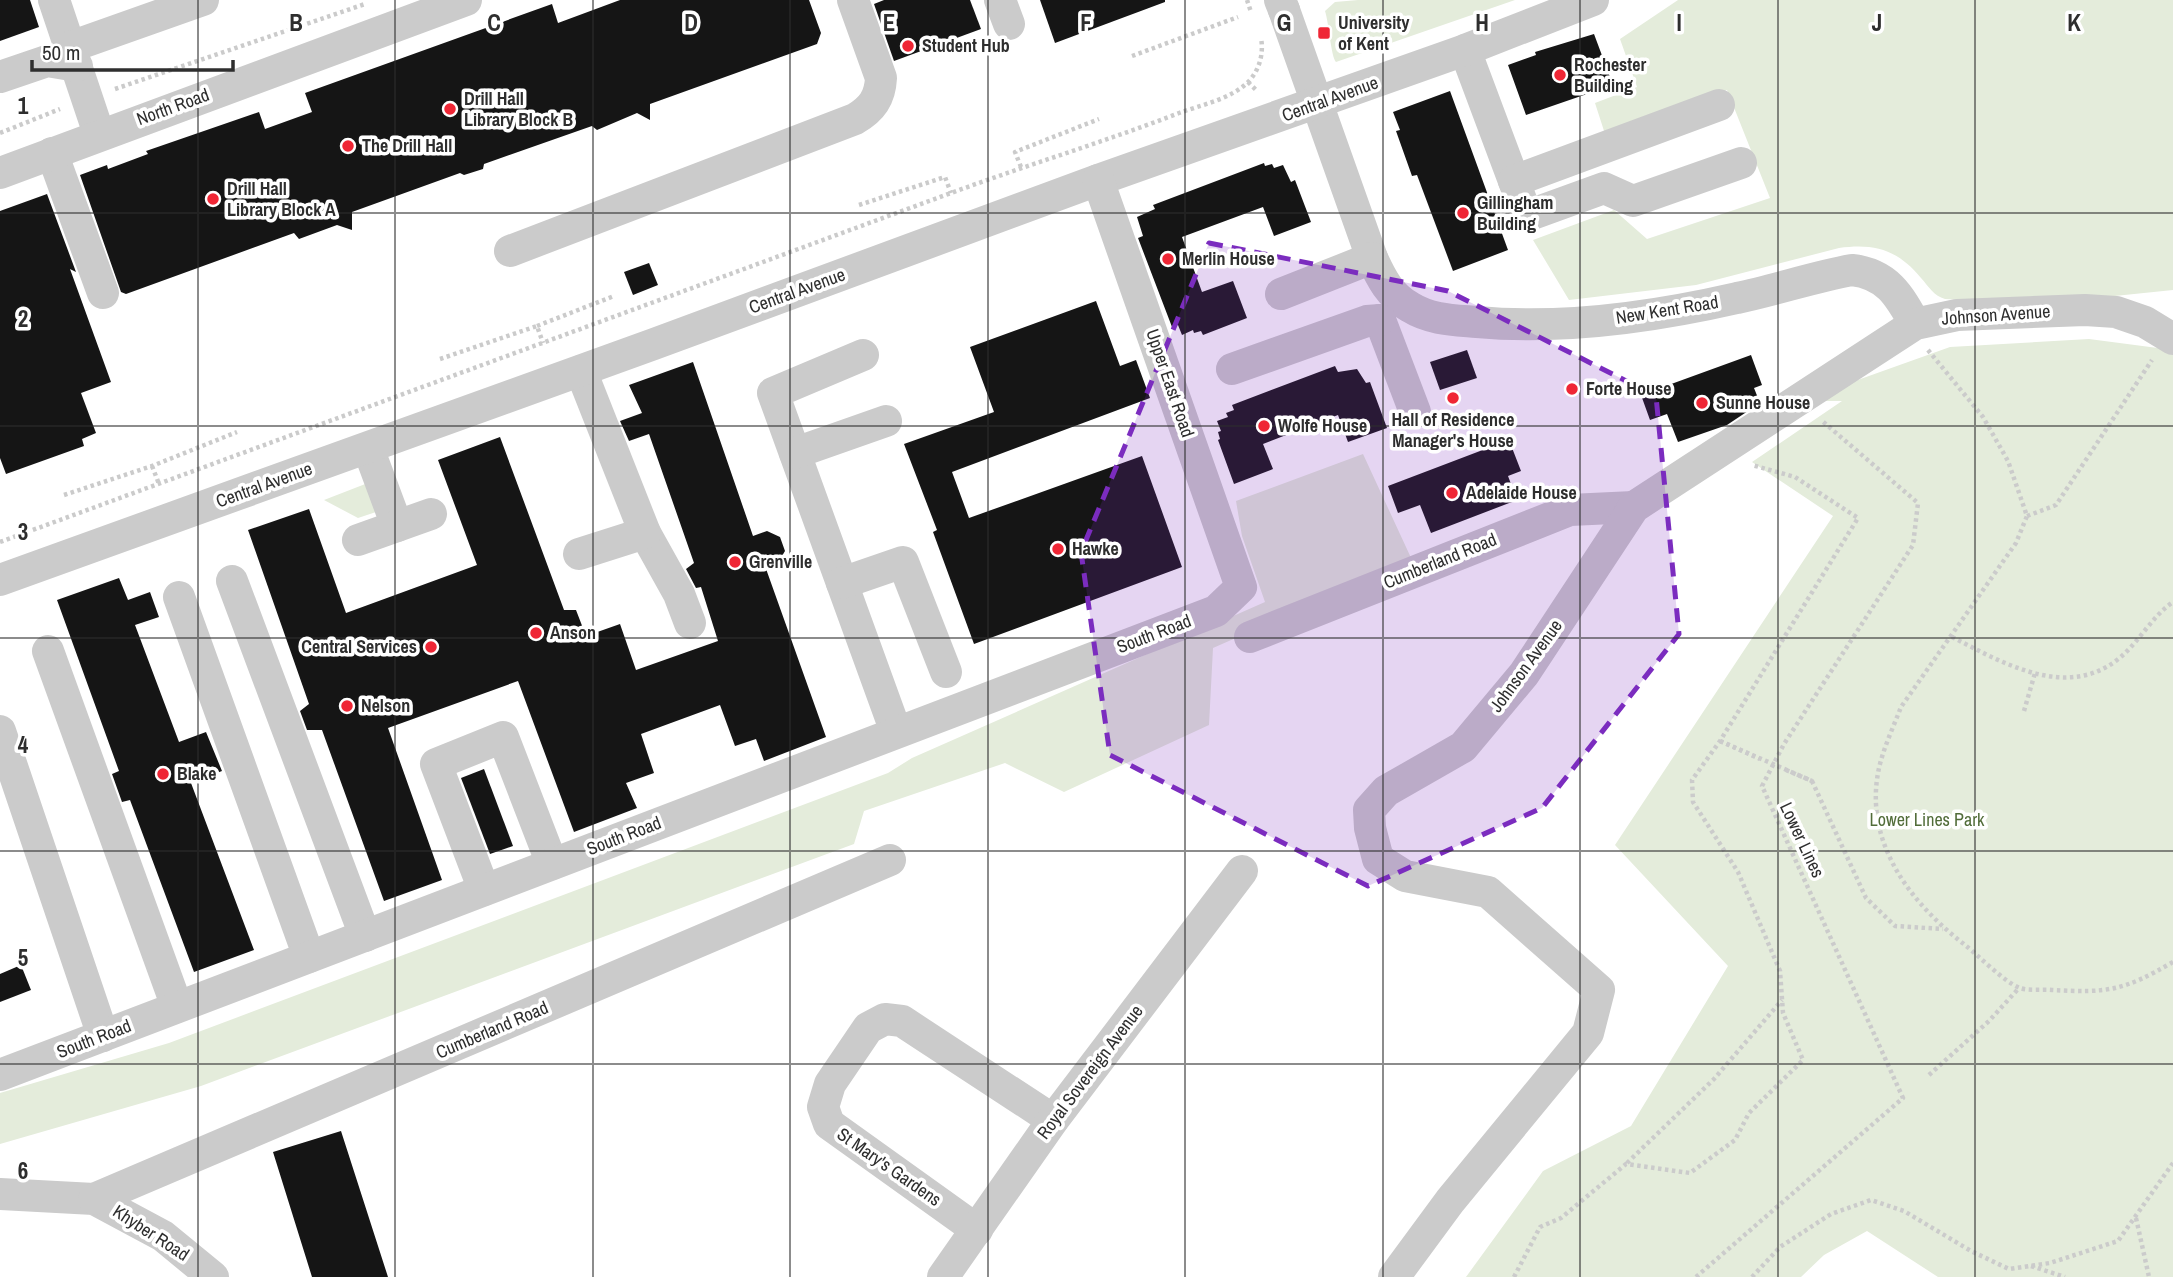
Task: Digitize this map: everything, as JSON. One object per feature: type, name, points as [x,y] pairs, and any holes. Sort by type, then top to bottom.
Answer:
[{"type":"street","points":[[54,0],[99,134]]},
{"type":"street","points":[[0,78],[47,61],[74,56],[203,0]]},
{"type":"street","name":"North Road","points":[[0,173],[412,9],[466,0]]},
{"type":"street","points":[[510,251],[855,119],[870,110],[880,92],[881,78],[853,0]]},
{"type":"street","name":"Central Avenue","points":[[0,580],[581,371],[1098,180],[1317,104],[1593,0]]},
{"type":"street","name":"New Kent Road","points":[[1282,5],[1372,258],[1383,281],[1415,412]]},
{"type":"street","points":[[1465,50],[1527,216],[1604,188],[1633,201],[1741,163]]},
{"type":"street","points":[[1514,181],[1719,105]]},
{"type":"street","points":[[52,153],[103,293]]},
{"type":"street","name":"Upper East Road","points":[[1098,180],[1241,587]]},
{"type":"street","points":[[1281,294],[1372,258]]},
{"type":"street","name":"New Kent Road","points":[[1388,309],[1432,318],[1490,323],[1596,320],[1672,312],[1852,270],[1870,272],[1887,281],[1915,324]]},
{"type":"street","points":[[1232,369],[1367,321],[1388,309]]},
{"type":"street","name":"Johnson Avenue","points":[[1394,1277],[1450,1202],[1588,1033],[1599,990],[1488,892],[1405,876],[1378,859],[1370,828],[1369,810],[1386,791],[1463,747],[1524,674],[1634,508],[1915,324],[1957,315],[2085,310],[2116,312],[2144,322],[2164,347]]},
{"type":"street","points":[[863,355],[773,393],[896,732]]},
{"type":"street","points":[[581,371],[645,533],[679,594],[690,624]]},
{"type":"street","points":[[794,453],[886,421]]},
{"type":"street","points":[[368,448],[397,526]]},
{"type":"street","name":"Cumberland Road","points":[[1250,637],[1570,510],[1634,508]]},
{"type":"street","points":[[358,540],[431,514]]},
{"type":"street","points":[[579,554],[645,533]]},
{"type":"street","points":[[842,583],[903,562],[946,672]]},
{"type":"street","points":[[232,581],[365,936]]},
{"type":"street","name":"South Road","points":[[0,1075],[1216,611],[1241,587]]},
{"type":"street","points":[[179,597],[309,957]]},
{"type":"street","points":[[48,651],[177,1007]]},
{"type":"street","points":[[0,731],[103,1036]]},
{"type":"street","points":[[484,890],[436,764],[503,737],[552,864]]},
{"type":"street","name":"Cumberland Road","points":[[94,1199],[890,860]]},
{"type":"street","name":"Royal Sovereign Avenue","points":[[943,1277],[1054,1120],[1242,871]]},
{"type":"street","name":"St Mary's Gardens","points":[[977,1230],[829,1124],[823,1107],[830,1084],[868,1028],[885,1019],[902,1021],[1054,1120]]},
{"type":"street","name":"Khyber Road","points":[[0,1194],[94,1199],[163,1236],[213,1277]]},
{"type":"path","points":[[0,133],[88,99],[375,0]]},
{"type":"path","points":[[1132,56],[1238,17]]},
{"type":"path","points":[[0,542],[1021,167],[1102,142],[1202,105],[1236,91],[1248,82],[1261,58],[1262,46],[1257,29]]},
{"type":"path","points":[[1248,82],[1256,90]]},
{"type":"path","points":[[1021,167],[1015,152],[1099,119]]},
{"type":"path","points":[[859,205],[945,177],[951,193]]},
{"type":"path","points":[[440,359],[614,296]]},
{"type":"path","points":[[1915,324],[1930,356],[1983,417],[2008,461],[2027,516],[2016,543],[1901,707],[1878,773],[1883,836],[1894,870],[1909,892],[1944,929],[2019,988],[2103,993],[2142,980],[2173,962]]},
{"type":"path","points":[[537,326],[543,343]]},
{"type":"path","points":[[2027,516],[2056,505],[2164,347]]},
{"type":"path","name":"Lower Lines","points":[[1696,1277],[1903,1098],[1762,786],[1784,744],[1913,545],[1918,503],[1799,401]]},
{"type":"path","points":[[64,495],[152,466],[237,432]]},
{"type":"path","points":[[1626,1164],[1690,1172],[1735,1140],[1749,1112],[1803,1060],[1783,1013],[1780,971],[1738,872],[1693,802],[1692,780],[1720,741],[1858,517],[1795,477],[1748,464]]},
{"type":"path","points":[[152,466],[159,484]]},
{"type":"path","points":[[1952,637],[1990,657],[2060,679],[2087,673],[2116,661],[2160,611],[2173,602]]},
{"type":"path","points":[[2024,711],[2035,673]]},
{"type":"path","points":[[1720,741],[1812,781],[1866,898],[1895,926],[1944,929]]},
{"type":"path","points":[[1928,1075],[1989,1021],[2019,988]]},
{"type":"path","points":[[1514,1277],[1540,1227],[1561,1218],[1626,1164],[1714,1079],[1782,999]]},
{"type":"path","points":[[1752,1277],[1780,1247],[1831,1214],[1871,1200],[1905,1211],[1971,1251],[2009,1269],[2030,1266],[2118,1241],[2173,1163]]},
{"type":"path","points":[[2136,1218],[2149,1277]]},
{"type":"path","points":[[2030,1266],[2065,1277]]},
{"type":"highlighted area","points":[[1209,243],[1448,291],[1656,396],[1679,634],[1542,808],[1368,886],[1110,755],[1081,552]]},
{"type":"green space","points":[[1515,0],[1336,62],[1325,11],[1335,2]]},
{"type":"green space","points":[[1678,0],[2173,0],[2173,290],[2037,304],[1945,299],[1894,255],[1875,248],[1852,247],[1839,248],[1696,285],[1569,300],[1533,240],[1614,210],[1647,239],[1770,198],[1727,90],[1605,134],[1595,103],[1637,87],[1620,39]]},
{"type":"green space","name":"Lower Lines Park","points":[[2089,339],[2173,350],[2173,1277],[1938,1277],[1867,1231],[1824,1255],[1801,1277],[1466,1277],[1543,1171],[1631,1126],[1728,966],[1615,845],[1833,516],[1752,462],[1842,401],[1799,401],[1950,347]]},
{"type":"green space","points":[[1363,454],[1412,560],[1213,648],[1209,725],[1064,792],[1005,763],[864,811],[854,844],[201,1086],[0,1144],[0,1093],[169,1043],[888,773],[912,758],[1265,602],[1242,536],[1236,501]]},
{"type":"green space","points":[[373,481],[382,510],[358,518],[324,500]]},
{"type":"building","points":[[0,0],[30,0],[39,27],[0,41]]},
{"type":"building","name":"The Drill Hall","points":[[620,0],[809,0],[821,33],[817,44],[650,104],[650,120],[637,113],[597,130],[592,126],[484,164],[483,169],[464,175],[460,173],[352,212],[352,230],[337,225],[299,239],[294,233],[126,294],[121,292],[80,175],[107,165],[108,169],[148,154],[146,151],[259,112],[265,129],[312,112],[305,93],[552,4],[558,23]]},
{"type":"building","name":"Student Hub","points":[[884,0],[970,0],[981,29],[894,61],[874,4]]},
{"type":"building","points":[[1040,0],[1165,0],[1165,2],[1055,43]]},
{"type":"building","name":"Rochester Building","points":[[1594,34],[1613,85],[1526,115],[1508,65],[1536,55],[1535,52]]},
{"type":"building","name":"Gillingham Building","points":[[1450,91],[1508,250],[1453,271],[1417,175],[1412,176],[1396,131],[1400,130],[1393,112]]},
{"type":"building","name":"Merlin House","points":[[1264,163],[1265,166],[1272,164],[1274,168],[1283,165],[1291,182],[1295,180],[1311,222],[1274,236],[1263,207],[1182,237],[1202,292],[1233,281],[1247,318],[1203,335],[1201,331],[1194,333],[1193,330],[1182,335],[1178,325],[1172,327],[1138,238],[1143,236],[1137,217],[1155,209],[1153,205]]},
{"type":"building","points":[[47,194],[76,272],[70,269],[111,382],[81,393],[96,433],[82,439],[84,446],[6,474],[0,458],[0,211]]},
{"type":"building","points":[[649,263],[658,285],[633,295],[624,272]]},
{"type":"building","points":[[1096,301],[1120,366],[1136,360],[1150,398],[952,472],[969,518],[1142,456],[1182,567],[974,644],[933,532],[937,530],[904,444],[994,412],[970,347]]},
{"type":"building","name":"Hall of Residence Manager's House","points":[[1467,350],[1477,378],[1440,390],[1430,362]]},
{"type":"building","name":"Sunne House","points":[[1751,355],[1762,385],[1754,388],[1760,403],[1727,425],[1678,442],[1667,414],[1650,420],[1641,395]]},
{"type":"building","points":[[693,362],[753,536],[767,531],[780,537],[785,551],[779,561],[765,566],[826,737],[764,761],[756,739],[735,746],[720,705],[641,734],[654,773],[626,783],[637,808],[574,832],[518,681],[388,728],[442,880],[384,901],[322,730],[307,730],[300,711],[309,704],[248,530],[309,509],[346,613],[477,565],[438,460],[500,437],[564,610],[576,610],[586,636],[620,624],[636,670],[718,641],[701,587],[696,588],[686,569],[694,563],[649,434],[629,441],[620,421],[642,413],[629,385]]},
{"type":"building","name":"Wolfe House","points":[[1335,366],[1338,372],[1357,369],[1366,383],[1370,382],[1387,428],[1348,442],[1338,415],[1263,444],[1273,469],[1234,484],[1218,440],[1218,432],[1221,431],[1217,421],[1228,417],[1226,413],[1234,410],[1232,405]]},
{"type":"building","name":"Adelaide House","points":[[1509,440],[1521,471],[1508,476],[1517,500],[1431,533],[1420,505],[1398,513],[1388,486]]},
{"type":"building","name":"Blake","points":[[119,578],[128,600],[150,592],[159,617],[135,625],[179,742],[206,732],[222,771],[191,783],[254,950],[194,972],[130,800],[122,802],[112,774],[119,771],[57,600]]},
{"type":"building","points":[[484,769],[513,846],[490,854],[461,778]]},
{"type":"building","points":[[21,965],[31,990],[0,1002],[0,974]]},
{"type":"building","points":[[341,1131],[388,1277],[312,1277],[273,1152]]},
{"type":"place","name":"University of Kent","points":[[1324,33]]},
{"type":"place","name":"Student Hub","points":[[908,46]]},
{"type":"place","name":"Rochester Building","points":[[1560,75]]},
{"type":"place","name":"Drill Hall Library Block B","points":[[450,109]]},
{"type":"place","name":"The Drill Hall","points":[[348,146]]},
{"type":"place","name":"Drill Hall Library Block A","points":[[213,199]]},
{"type":"place","name":"Gillingham Building","points":[[1463,213]]},
{"type":"place","name":"Merlin House","points":[[1168,259]]},
{"type":"place","name":"Forte House","points":[[1572,389]]},
{"type":"place","name":"Hall of Residence Manager's House","points":[[1453,398]]},
{"type":"place","name":"Sunne House","points":[[1702,403]]},
{"type":"place","name":"Wolfe House","points":[[1264,426]]},
{"type":"place","name":"Adelaide House","points":[[1452,493]]},
{"type":"place","name":"Hawke","points":[[1058,549]]},
{"type":"place","name":"Grenville","points":[[735,562]]},
{"type":"place","name":"Anson","points":[[536,633]]},
{"type":"place","name":"Central Services","points":[[431,647]]},
{"type":"place","name":"Nelson","points":[[347,706]]},
{"type":"place","name":"Blake","points":[[163,774]]}]
